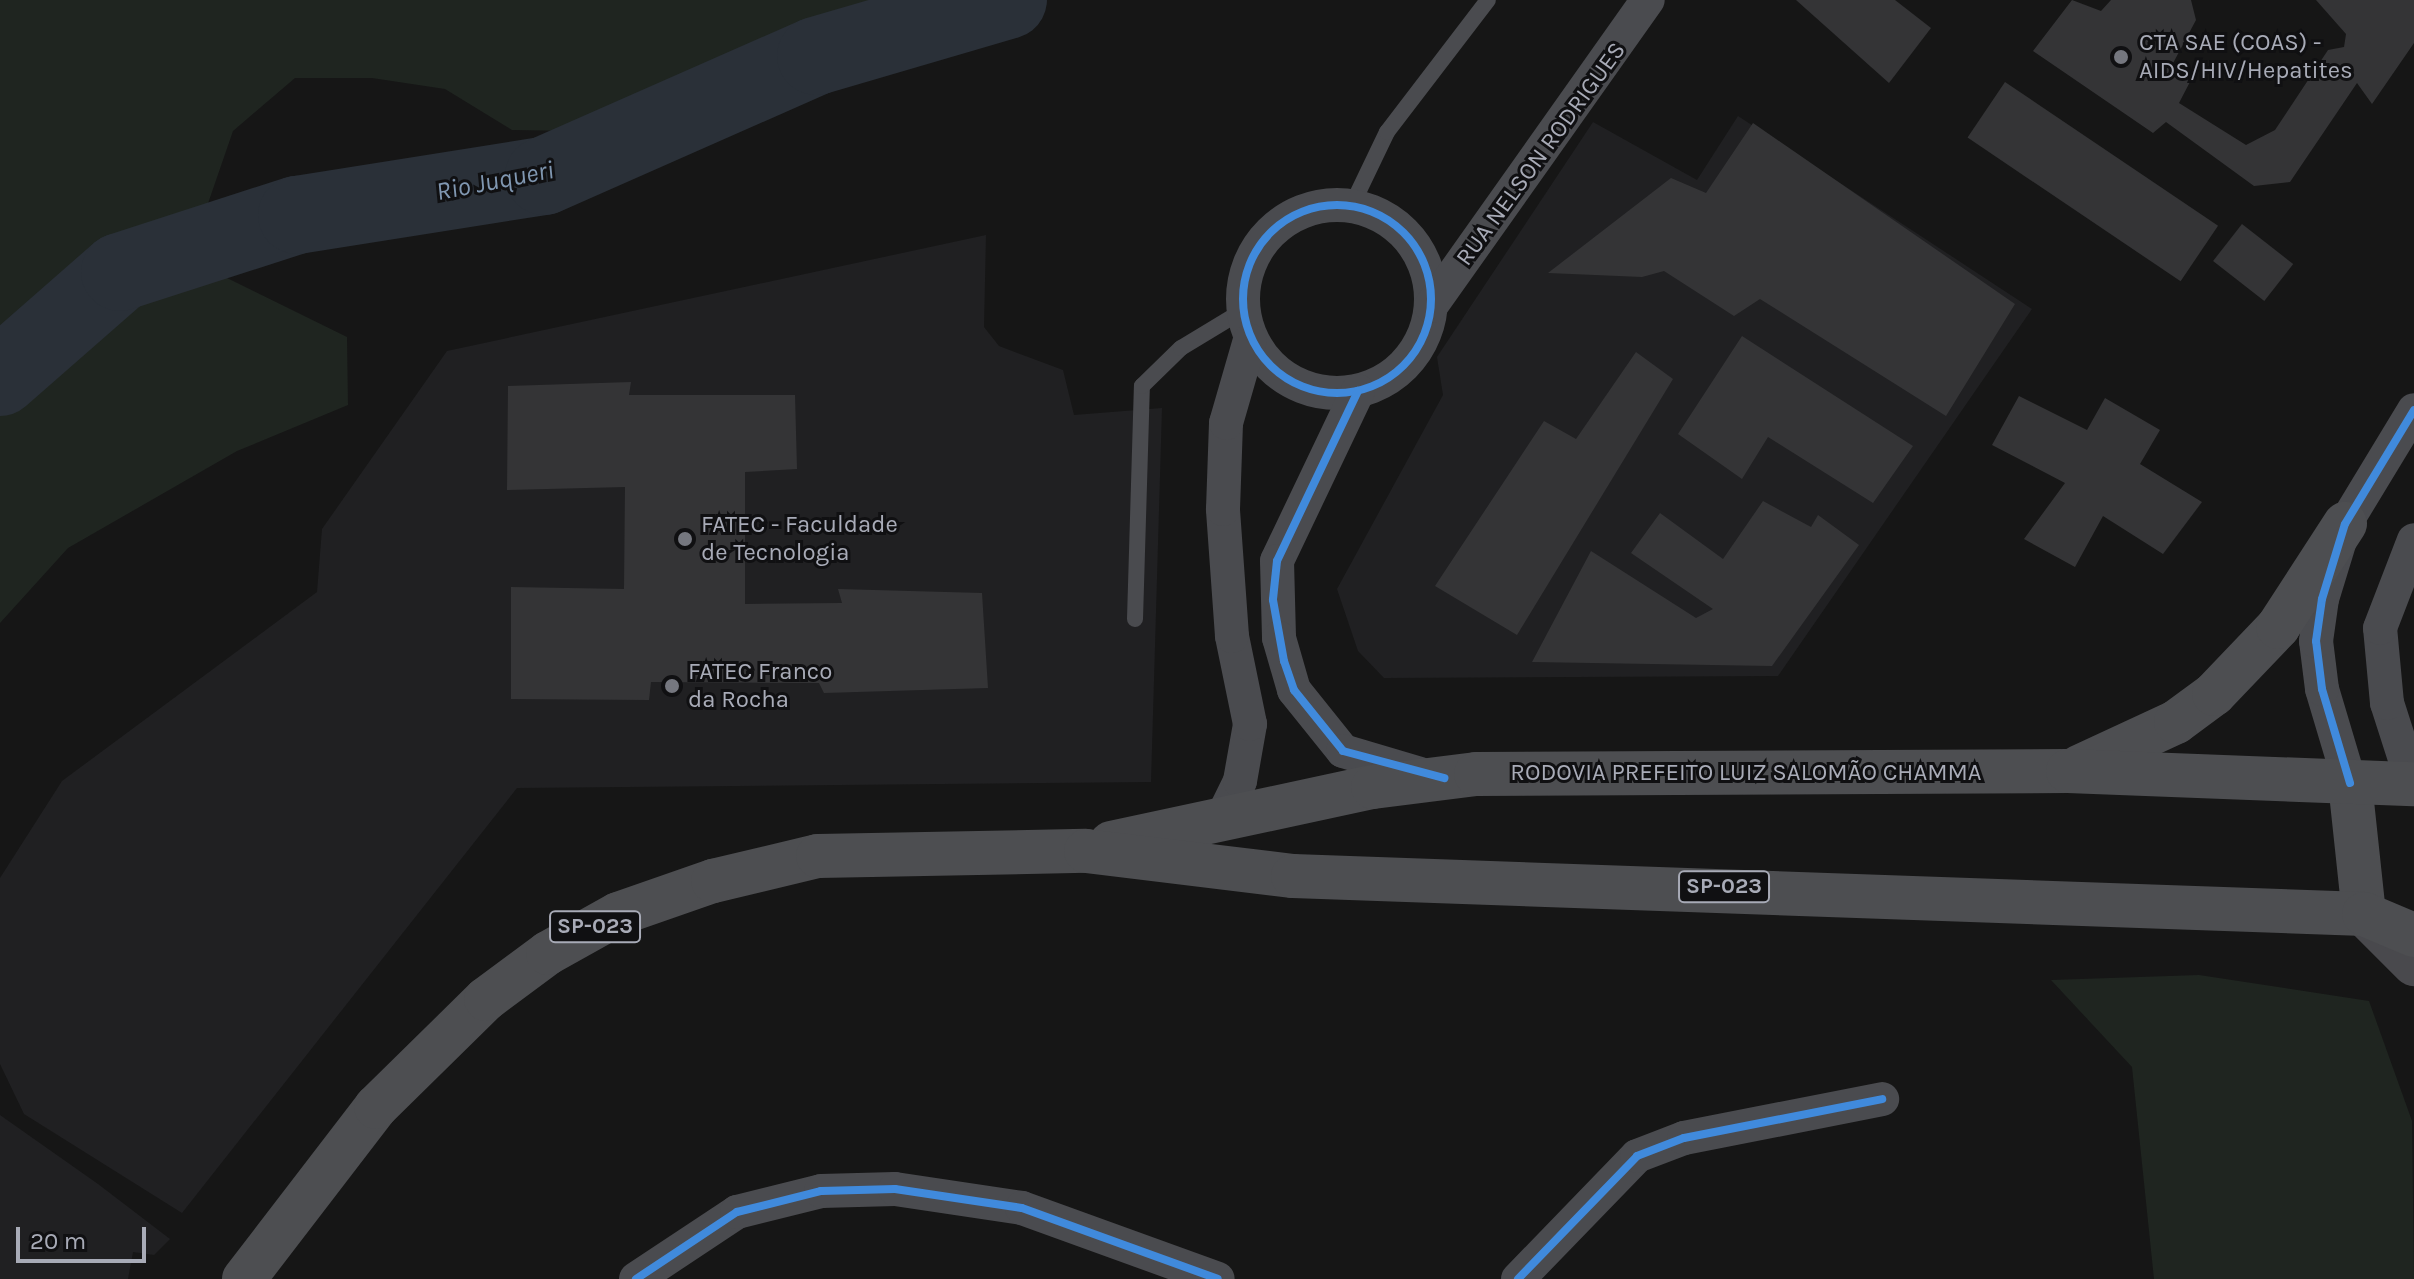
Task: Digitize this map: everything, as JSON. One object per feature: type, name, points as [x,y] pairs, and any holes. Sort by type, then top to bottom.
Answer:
[{"type":"main road","points":[[2068,771],[2162,729],[2214,694],[2278,627],[2345,524]]},
{"type":"main road","name":"RODOVIA PREFEITO LUIZ SALOMÃO CHAMMA","points":[[1086,851],[1221,820],[1444,778],[2068,771],[2413,784]]},
{"type":"main road","points":[[2350,783],[2364,914]]},
{"type":"main road","name":"RODOVIA PREFEITO LUIZ SALOMÃO CHAMMA","points":[[244,1279],[376,1107],[438,1045],[548,953],[618,914],[713,881],[818,856],[1086,851],[1293,876],[2364,914],[2414,935]]},
{"type":"street","name":"RUA NELSON RODRIGUES","points":[[1431,306],[1648,0]]},
{"type":"street","points":[[1221,820],[1240,781],[1250,724],[1232,636],[1223,509],[1226,423],[1246,326],[1243,282],[1269,232],[1320,205],[1352,205],[1408,235],[1425,262],[1431,306],[1413,356],[1386,380],[1358,391],[1325,393],[1294,384],[1246,326]]},
{"type":"street","points":[[1358,391],[1277,561],[1273,600],[1284,661],[1294,690],[1343,751],[1444,778]]},
{"type":"street","points":[[2350,783],[2316,641],[2345,524],[2414,410]]},
{"type":"street","points":[[2413,784],[2387,703],[2380,628],[2414,540]]},
{"type":"street","points":[[2364,914],[2414,964]]},
{"type":"street","points":[[1518,1279],[1637,1156],[1730,1127],[1882,1099]]},
{"type":"street","points":[[636,1279],[737,1212],[821,1191],[895,1189],[1022,1208],[1218,1279]]},
{"type":"lane","points":[[1352,205],[1387,132],[1488,0]]},
{"type":"lane","points":[[1135,619],[1142,386],[1181,348],[1246,326]]},
{"type":"shaded area","points":[[0,0],[903,0],[576,131],[512,130],[445,89],[372,78],[295,78],[233,131],[204,215],[225,277],[347,337],[348,405],[237,451],[68,548],[0,623]]},
{"type":"shaded area","points":[[1738,116],[2032,309],[1778,676],[1384,678],[1358,651],[1337,589],[1443,395],[1437,357],[1593,122],[1697,180]]},
{"type":"shaded area","name":"FATEC Franco da Rocha","points":[[986,235],[984,327],[999,346],[1063,370],[1074,415],[1162,408],[1151,782],[517,788],[182,1213],[24,1114],[0,1064],[0,878],[62,781],[317,592],[322,529],[447,351]]},
{"type":"shaded area","points":[[2199,975],[2369,1001],[2412,1121],[2414,1279],[2154,1279],[2132,1067],[2051,980]]},
{"type":"shaded area","points":[[0,1115],[170,1239],[154,1255],[133,1252],[128,1279],[0,1279]]},
{"type":"building","points":[[1796,0],[1895,0],[1931,28],[1889,83]]},
{"type":"building","points":[[2072,0],[2101,11],[2111,0],[2191,0],[2196,20],[2171,67],[2192,78],[2179,103],[2246,145],[2275,130],[2328,50],[2344,47],[2346,34],[2316,0],[2414,0],[2414,43],[2372,104],[2357,83],[2290,182],[2254,186],[2166,122],[2153,133],[2033,51]]},
{"type":"building","points":[[2005,82],[2218,226],[2181,281],[1968,138]]},
{"type":"building","points":[[1753,123],[2015,304],[1946,416],[1760,299],[1734,316],[1664,271],[1642,277],[1548,273],[1671,178],[1706,193]]},
{"type":"building","points":[[2242,224],[2293,264],[2264,301],[2213,261]]},
{"type":"building","points":[[1742,336],[1913,446],[1873,503],[1768,437],[1742,479],[1678,434]]},
{"type":"building","points":[[1636,352],[1673,379],[1517,635],[1435,586],[1544,421],[1576,439]]},
{"type":"building","name":"FATEC - Faculdade de Tecnologia","points":[[631,382],[629,395],[795,395],[797,469],[745,472],[745,604],[842,603],[838,589],[982,593],[988,688],[824,693],[819,683],[651,682],[649,700],[511,699],[511,587],[624,589],[625,487],[507,490],[508,386]]},
{"type":"building","points":[[2019,396],[2087,430],[2105,398],[2160,430],[2140,464],[2202,502],[2163,554],[2103,516],[2075,567],[2024,539],[2065,483],[1992,445]]},
{"type":"building","points":[[1763,501],[1811,527],[1818,515],[1859,545],[1772,666],[1532,662],[1591,551],[1696,618],[1713,609],[1631,553],[1660,513],[1723,559]]},
{"type":"waterway","name":"Rio Juqueri","points":[[0,377],[120,272],[297,215],[544,176],[816,56],[1008,0]]},
{"type":"cycle path","points":[[1337,205],[1355,206],[1373,212],[1404,232],[1424,263],[1430,281],[1431,299],[1430,317],[1424,335],[1404,366],[1373,386],[1355,392],[1337,393],[1319,392],[1301,386],[1270,366],[1250,335],[1244,317],[1243,299],[1244,281],[1250,263],[1270,232],[1301,212],[1319,206],[1337,205]]},
{"type":"cycle path","points":[[1358,391],[1277,561],[1273,600],[1284,661],[1294,690],[1343,751],[1444,778]]},
{"type":"cycle path","points":[[2350,783],[2322,689],[2316,641],[2322,599],[2345,524],[2414,410]]},
{"type":"cycle path","points":[[1518,1279],[1637,1156],[1684,1138],[1882,1099]]},
{"type":"cycle path","points":[[636,1279],[737,1212],[821,1191],[895,1189],[1022,1208],[1218,1279]]},
{"type":"place","name":"CTA SAE (COAS) - AIDS/HIV/Hepatites","points":[[2121,57]]},
{"type":"place","name":"FATEC - Faculdade de Tecnologia","points":[[685,539]]},
{"type":"place","name":"FATEC Franco da Rocha","points":[[672,686]]}]
